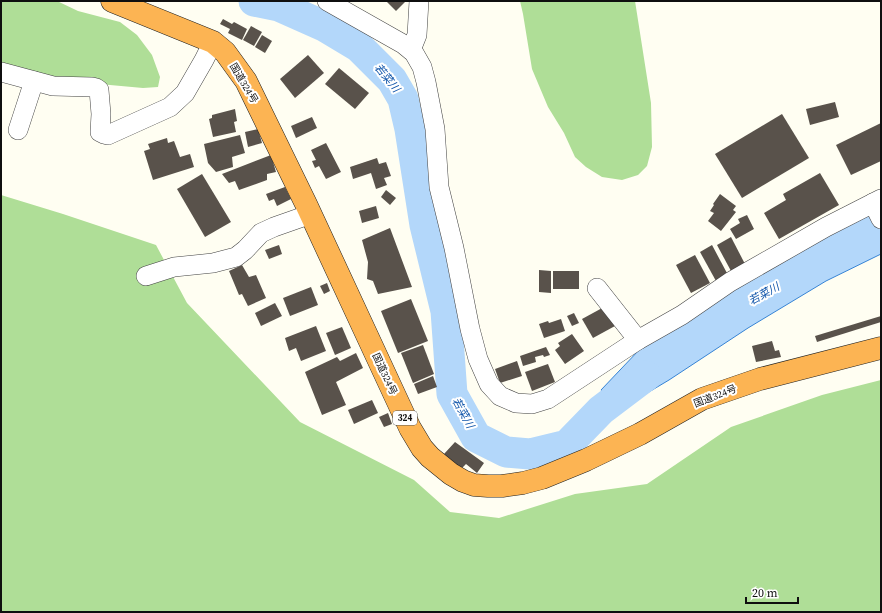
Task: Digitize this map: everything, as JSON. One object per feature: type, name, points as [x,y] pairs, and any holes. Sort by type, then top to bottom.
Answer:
[{"type":"highway","name":"国道324号","points":[[112,1],[213,42],[225,52],[246,81],[311,214],[410,428],[422,448],[430,457],[450,474],[474,486],[502,486],[542,478],[586,460],[640,434],[702,399],[760,379],[881,348]]},
{"type":"street","points":[[327,1],[349,6],[411,50],[422,67],[435,129],[439,187],[478,359],[489,384],[500,396],[516,403],[532,404],[548,399],[638,340],[682,315],[730,282],[826,227],[878,207]]},
{"type":"street","points":[[411,50],[417,35],[419,1]]},
{"type":"street","points":[[1,72],[53,86],[96,88],[99,90],[101,114],[100,132],[108,135],[170,107],[185,93],[213,42]]},
{"type":"street","points":[[18,130],[34,81]]},
{"type":"street","points":[[146,276],[174,267],[213,262],[236,257],[261,233],[274,226],[311,214]]},
{"type":"street","points":[[597,288],[638,340]]},
{"type":"green space","points":[[1,1],[57,1],[78,11],[120,22],[137,35],[152,55],[160,77],[158,87],[143,88],[35,76],[1,63]]},
{"type":"green space","points":[[520,1],[635,1],[651,103],[652,147],[647,166],[638,175],[622,180],[602,177],[586,167],[575,157],[564,133],[548,107],[532,69]]},
{"type":"green space","points":[[1,195],[156,245],[187,303],[300,422],[414,480],[450,512],[499,518],[575,494],[647,484],[731,427],[822,395],[881,380],[881,612],[1,612]]},
{"type":"water","points":[[881,207],[881,254],[826,281],[748,328],[669,380],[617,411],[601,390],[640,349],[749,277]]},
{"type":"building","points":[[386,1],[406,1],[396,11]]},
{"type":"building","points":[[223,19],[232,24],[234,22],[247,29],[242,40],[228,33],[230,29],[220,24]]},
{"type":"building","points":[[251,26],[262,32],[254,46],[243,40]]},
{"type":"building","points":[[262,35],[272,41],[265,53],[255,47]]},
{"type":"building","points":[[308,55],[324,73],[295,98],[280,79]]},
{"type":"building","points":[[339,68],[369,93],[355,109],[325,84]]},
{"type":"building","points":[[835,102],[839,117],[810,125],[806,109]]},
{"type":"building","points":[[235,109],[237,121],[234,122],[236,132],[213,137],[209,119],[212,118],[212,115]]},
{"type":"building","points":[[782,114],[809,158],[742,198],[715,154]]},
{"type":"building","points":[[312,117],[317,128],[296,138],[291,126]]},
{"type":"building","points":[[881,123],[881,161],[851,175],[836,145]]},
{"type":"building","points":[[258,129],[262,143],[248,147],[245,132]]},
{"type":"building","points":[[240,135],[245,153],[232,157],[233,167],[216,172],[208,163],[204,144]]},
{"type":"building","points":[[167,138],[168,143],[174,141],[180,157],[190,154],[194,167],[153,180],[144,151],[150,149],[148,144]]},
{"type":"building","points":[[326,143],[341,172],[326,179],[319,166],[315,168],[312,161],[316,160],[311,150]]},
{"type":"building","points":[[271,155],[276,172],[267,174],[267,180],[239,190],[235,181],[229,183],[222,174]]},
{"type":"building","points":[[377,158],[379,164],[386,162],[391,176],[384,178],[387,185],[376,189],[371,173],[353,179],[350,167]]},
{"type":"building","points":[[820,173],[839,205],[779,239],[764,213],[786,200],[783,194]]},
{"type":"building","points":[[202,174],[231,222],[205,237],[177,189]]},
{"type":"building","points":[[285,187],[291,199],[277,206],[274,199],[269,201],[266,194]]},
{"type":"building","points":[[386,190],[396,198],[390,205],[381,197]]},
{"type":"building","points":[[720,194],[736,206],[733,210],[736,212],[721,231],[708,221],[714,213],[710,211],[714,205],[713,204]]},
{"type":"building","points":[[376,206],[379,218],[362,223],[359,211]]},
{"type":"building","points":[[747,215],[754,229],[736,239],[730,229],[740,223],[738,219]]},
{"type":"building","points":[[390,228],[412,287],[378,294],[373,281],[367,279],[368,262],[362,240]]},
{"type":"building","points":[[731,237],[745,264],[731,271],[717,245]]},
{"type":"building","points":[[279,245],[282,254],[269,259],[265,250]]},
{"type":"building","points":[[712,245],[728,275],[716,281],[700,252]]},
{"type":"building","points":[[695,255],[710,283],[691,293],[676,265]]},
{"type":"building","points":[[242,265],[249,277],[256,275],[266,298],[248,306],[242,294],[239,295],[229,271]]},
{"type":"building","points":[[539,270],[551,271],[551,293],[539,292]]},
{"type":"building","points":[[553,271],[579,271],[579,289],[553,289]]},
{"type":"building","points":[[327,283],[330,291],[324,294],[320,286]]},
{"type":"building","points":[[311,287],[318,305],[290,316],[283,298]]},
{"type":"building","points":[[411,299],[428,341],[398,353],[381,311]]},
{"type":"building","points":[[275,303],[282,316],[261,326],[255,313]]},
{"type":"building","points":[[604,307],[615,326],[593,338],[582,319]]},
{"type":"building","points":[[574,313],[579,323],[572,326],[567,316]]},
{"type":"building","points":[[881,316],[881,322],[817,342],[815,336]]},
{"type":"building","points":[[561,319],[565,331],[544,338],[539,324],[548,321],[549,323]]},
{"type":"building","points":[[316,326],[326,351],[301,361],[296,348],[289,351],[285,338]]},
{"type":"building","points":[[342,327],[351,348],[335,355],[326,333]]},
{"type":"building","points":[[572,334],[584,351],[565,364],[555,350],[560,346],[558,343]]},
{"type":"building","points":[[772,341],[775,351],[779,350],[781,357],[756,362],[752,346]]},
{"type":"building","points":[[423,345],[434,374],[413,383],[401,353]]},
{"type":"building","points":[[546,347],[550,355],[535,357],[536,362],[523,366],[520,356]]},
{"type":"building","points":[[356,353],[363,368],[336,382],[346,405],[322,415],[305,372],[337,357],[340,361]]},
{"type":"building","points":[[517,361],[522,376],[500,383],[495,369]]},
{"type":"building","points":[[548,364],[555,382],[532,391],[525,372]]},
{"type":"building","points":[[433,376],[437,387],[418,394],[414,384]]},
{"type":"building","points":[[372,400],[378,413],[354,424],[348,410]]},
{"type":"building","points":[[388,413],[392,424],[384,427],[379,417]]},
{"type":"building","points":[[455,442],[484,463],[477,473],[466,464],[461,469],[444,454]]},
{"type":"waterway","name":"若菜川","points":[[254,1],[279,6],[324,26],[359,47],[392,80],[403,99],[410,129],[425,225],[446,311],[452,394],[476,437],[506,452],[530,454],[567,445],[601,410],[646,376]]}]
